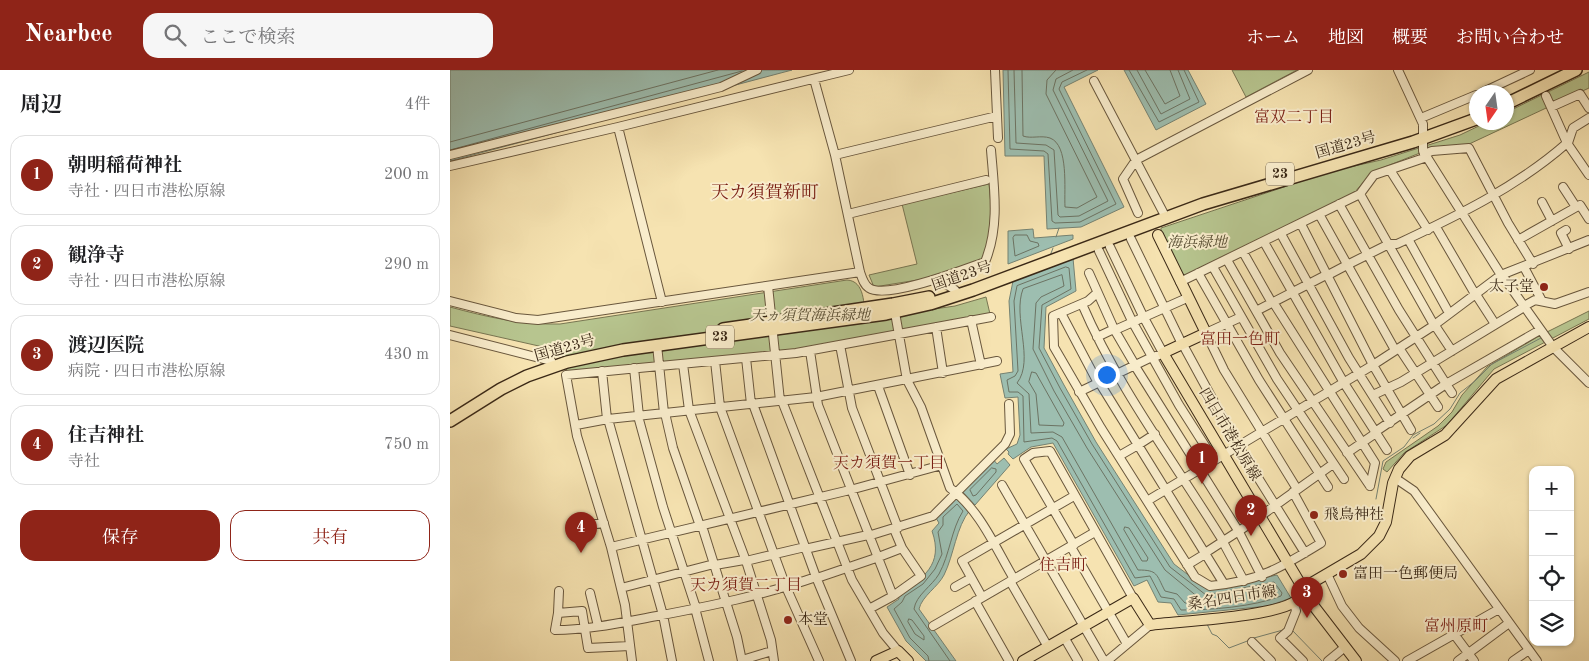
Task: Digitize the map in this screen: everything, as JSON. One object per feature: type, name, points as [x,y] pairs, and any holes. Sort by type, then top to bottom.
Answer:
[{"type":"highway","points":[[1514,92],[1562,70]]},
{"type":"highway","points":[[1514,100],[1576,70]]},
{"type":"highway","name":"国道23号","points":[[450,421],[501,389],[554,366],[607,352],[950,298],[1163,212],[1423,136],[1469,113]]},
{"type":"highway","name":"国道23号","points":[[1086,244],[1203,204],[1469,120]]},
{"type":"highway","name":"国道23号","points":[[894,308],[1000,277]]},
{"type":"highway","name":"国道23号","points":[[450,414],[499,384],[551,361],[613,345],[772,326]]},
{"type":"main road","points":[[1158,236],[1187,298],[1206,333],[1163,353]]},
{"type":"main road","name":"桑名四日市線","points":[[1150,625],[1264,612],[1294,603],[1300,597],[1302,587],[1361,554],[1379,536],[1386,522],[1395,478],[1405,461],[1445,435],[1490,384],[1550,344],[1589,327]]},
{"type":"main road","name":"四日市港松原線","points":[[1163,353],[1218,458],[1261,515],[1302,587],[1356,661]]},
{"type":"main road","points":[[1023,661],[1133,598],[1150,625]]},
{"type":"main road","points":[[876,661],[898,651],[908,661]]},
{"type":"street","points":[[450,155],[721,87],[757,70]]},
{"type":"street","points":[[450,166],[849,70]]},
{"type":"street","points":[[995,70],[998,138]]},
{"type":"street","points":[[1138,213],[1123,179],[1136,160],[1308,70]]},
{"type":"street","points":[[1398,70],[1421,118],[1426,155],[1462,214],[1550,344],[1589,383]]},
{"type":"street","points":[[1497,85],[1530,70]]},
{"type":"street","points":[[814,79],[835,155],[860,272],[866,285],[875,291],[940,280],[986,262],[992,247],[996,224],[991,150]]},
{"type":"street","points":[[1094,81],[1163,212]]},
{"type":"street","points":[[1551,107],[1580,94],[1589,108]]},
{"type":"street","points":[[1546,96],[1567,143],[1589,175]]},
{"type":"street","points":[[1421,118],[1469,98]]},
{"type":"street","points":[[835,155],[997,116]]},
{"type":"street","points":[[1098,293],[1082,304],[1053,316],[1054,347],[1119,456],[1195,576],[1210,586],[1262,577],[1290,565],[1321,543],[1295,491],[1224,370],[1206,333],[1255,311],[1388,244],[1397,244],[1462,214],[1544,162],[1567,143],[1573,128],[1589,118]]},
{"type":"street","points":[[618,127],[662,302]]},
{"type":"street","points":[[1180,282],[1360,194],[1374,175],[1432,151],[1469,148],[1493,195],[1533,264]]},
{"type":"street","points":[[1390,170],[1428,230]]},
{"type":"street","points":[[848,214],[986,180]]},
{"type":"street","points":[[1563,187],[1576,207]]},
{"type":"street","points":[[1360,194],[1434,324],[1452,351]]},
{"type":"street","points":[[1542,202],[1552,221]]},
{"type":"street","points":[[1339,204],[1416,337],[1452,394]]},
{"type":"street","points":[[1518,240],[1580,205],[1589,219]]},
{"type":"street","points":[[1319,214],[1397,349],[1438,407]]},
{"type":"street","points":[[1301,224],[1373,365],[1401,415],[1412,430]]},
{"type":"street","points":[[1436,227],[1475,293],[1496,324]]},
{"type":"street","points":[[1146,230],[1158,236]]},
{"type":"street","points":[[1560,231],[1568,249]]},
{"type":"street","points":[[1281,234],[1307,284],[1390,423]]},
{"type":"street","points":[[1131,239],[1162,307],[1206,390],[1305,553]]},
{"type":"street","points":[[1408,239],[1449,313]]},
{"type":"street","points":[[1147,501],[1359,374],[1416,337],[1502,275],[1589,240]]},
{"type":"street","points":[[1264,242],[1344,383],[1387,450]]},
{"type":"street","points":[[1080,392],[1163,353],[1110,247]]},
{"type":"street","points":[[1100,250],[1132,321],[1152,358],[1218,458]]},
{"type":"street","points":[[1227,260],[1280,353],[1370,486],[1375,463],[1328,392],[1243,252]]},
{"type":"street","points":[[1212,266],[1298,410],[1344,479]]},
{"type":"street","points":[[1524,267],[1542,301]]},
{"type":"street","points":[[450,301],[510,317],[538,320],[860,272]]},
{"type":"street","points":[[1088,273],[1114,330],[1239,532],[1262,577]]},
{"type":"street","points":[[1198,273],[1284,420],[1328,487]]},
{"type":"street","points":[[940,280],[955,290]]},
{"type":"street","points":[[768,286],[781,401],[847,568],[888,642],[898,651]]},
{"type":"street","points":[[1373,395],[1415,374],[1535,300],[1555,304],[1589,292]]},
{"type":"street","points":[[1097,337],[1162,307],[1187,298]]},
{"type":"street","points":[[1082,304],[1097,337],[1118,373],[1223,542],[1244,580]]},
{"type":"street","points":[[894,308],[907,380],[921,407],[950,488],[957,492],[971,506],[1048,647]]},
{"type":"street","points":[[1060,313],[1099,383],[1224,584]]},
{"type":"street","points":[[632,661],[621,588],[611,547],[577,436],[566,375],[810,351],[991,317]]},
{"type":"street","points":[[971,320],[981,365]]},
{"type":"street","points":[[936,327],[944,373]]},
{"type":"street","points":[[1187,565],[1239,532],[1446,384],[1541,331]]},
{"type":"street","points":[[450,335],[551,361]]},
{"type":"street","points":[[657,345],[664,413],[673,448],[714,565],[737,637],[742,660],[772,651]]},
{"type":"street","points":[[840,345],[848,392],[902,548],[921,576],[893,596],[869,609]]},
{"type":"street","points":[[810,351],[816,397],[876,558],[893,596]]},
{"type":"street","points":[[746,358],[752,404],[816,577],[851,661]]},
{"type":"street","points":[[715,361],[720,407],[786,587],[818,661]]},
{"type":"street","points":[[576,425],[608,419],[816,397],[998,361]]},
{"type":"street","points":[[683,364],[689,410],[731,519],[771,640],[774,661]]},
{"type":"street","points":[[634,368],[638,416],[709,661]]},
{"type":"street","points":[[602,371],[608,419],[663,615],[672,661]]},
{"type":"street","points":[[878,386],[910,475]]},
{"type":"street","points":[[621,588],[714,565],[745,561],[868,536],[933,516],[1007,440],[1010,430],[1009,404]]},
{"type":"street","points":[[1119,456],[1155,434]]},
{"type":"street","points":[[1127,644],[1024,459],[1033,453],[1050,451],[1133,598]]},
{"type":"street","points":[[611,547],[820,498],[942,465]]},
{"type":"street","points":[[1395,478],[1414,490],[1537,661]]},
{"type":"street","points":[[1002,485],[1103,660],[1127,644],[1150,625]]},
{"type":"street","points":[[1009,661],[962,561],[1074,496]]},
{"type":"street","points":[[580,526],[604,523]]},
{"type":"street","points":[[933,626],[1096,532]]},
{"type":"street","points":[[559,591],[555,630],[598,626],[663,615],[786,587],[902,548]]},
{"type":"street","points":[[1327,574],[1342,606],[1360,628],[1395,661]]},
{"type":"street","points":[[955,587],[971,578]]},
{"type":"street","points":[[590,593],[598,626]]},
{"type":"street","points":[[1294,603],[1296,611],[1288,630],[1280,638],[1303,661]]},
{"type":"street","points":[[1407,661],[1499,609]]},
{"type":"street","points":[[558,613],[582,612],[588,648],[630,646]]},
{"type":"street","points":[[1458,661],[1509,623]]},
{"type":"street","points":[[1454,634],[1474,661]]},
{"type":"street","points":[[1064,637],[1078,661]]},
{"type":"street","points":[[1252,642],[1272,661]]},
{"type":"street","points":[[1328,661],[1345,647]]},
{"type":"street","points":[[1513,661],[1529,650]]},
{"type":"street","points":[[1421,653],[1426,661]]},
{"type":"green space","points":[[1232,70],[1297,70],[1246,97]]},
{"type":"green space","name":"海浜緑地","points":[[1589,72],[1589,88],[1514,123],[1514,109]]},
{"type":"green space","name":"海浜緑地","points":[[1470,130],[1499,130],[1467,145],[1430,149],[1372,172],[1355,192],[1188,275],[1181,274],[1161,233],[1161,228],[1332,171],[1381,160]]},
{"type":"green space","points":[[989,184],[993,226],[984,259],[930,278],[874,287],[869,275],[917,264],[902,204]]},
{"type":"green space","name":"天ヵ須賀海浜緑地","points":[[847,280],[853,281],[860,289],[864,301],[865,319],[955,306],[986,297],[990,314],[808,348],[567,372],[561,351],[450,326],[450,307],[504,320],[560,324]]},
{"type":"green space","points":[[1589,311],[1589,319],[1494,369],[1447,425],[1404,453],[1387,472],[1383,469],[1386,462],[1438,426],[1452,412],[1462,395],[1487,367],[1539,336]]},
{"type":"water","points":[[450,70],[792,70],[450,161]]},
{"type":"water","points":[[1003,70],[1098,70],[1064,87],[1124,207],[1081,227],[1047,229],[1044,156],[1005,156]]},
{"type":"water","points":[[1124,70],[1188,70],[1206,104],[1156,130]]},
{"type":"water","points":[[1033,229],[1034,238],[1073,235],[1073,239],[1008,264],[1008,231]]},
{"type":"water","points":[[1073,258],[1076,291],[1046,307],[1044,348],[1096,442],[1174,564],[1208,590],[1277,575],[1291,598],[1268,606],[1178,615],[1171,603],[1158,602],[1147,580],[1134,586],[1053,443],[1031,447],[1013,459],[1008,454],[1009,452],[1006,449],[1017,444],[1020,435],[1018,397],[1005,398],[1000,374],[1013,372],[1009,301],[1013,281]]},
{"type":"water","points":[[1004,458],[1010,465],[975,505],[962,491],[993,459],[997,464]]},
{"type":"water","points":[[957,496],[970,510],[961,525],[944,575],[923,600],[919,609],[956,661],[926,661],[906,641],[887,607],[899,599],[898,595],[916,583],[929,569],[935,553],[932,531],[939,523],[936,518]]},
{"type":"waterway","points":[[1056,237],[1059,228]]},
{"type":"waterway","points":[[1050,256],[1053,248]]},
{"type":"waterway","points":[[1376,499],[1383,461],[1404,447],[1413,435],[1434,424],[1450,409],[1460,393],[1492,364],[1541,338]]},
{"type":"waterway","points":[[1413,438],[1420,433]]},
{"type":"waterway","points":[[1207,624],[1212,634],[1217,636],[1229,648],[1250,640]]},
{"type":"waterway","points":[[1291,629],[1322,661]]},
{"type":"waterway","points":[[1254,638],[1283,630]]},
{"type":"place","name":"太子堂","points":[[1544,287]]},
{"type":"place","name":"朝明稲荷神社","points":[[1202,484]]},
{"type":"place","name":"飛鳥神社","points":[[1314,515]]},
{"type":"place","name":"観浄寺","points":[[1251,536]]},
{"type":"place","name":"住吉神社","points":[[581,553]]},
{"type":"place","name":"富田一色郵便局","points":[[1343,574]]},
{"type":"place","name":"渡辺医院","points":[[1307,618]]},
{"type":"place","name":"本堂","points":[[788,620]]},
{"type":"district","name":"富双二丁目","points":[[1294,118]]},
{"type":"district","name":"天カ須賀新町","points":[[765,193]]},
{"type":"district","name":"富田一色町","points":[[1240,340]]},
{"type":"district","name":"天カ須賀一丁目","points":[[889,464]]},
{"type":"district","name":"住吉町","points":[[1063,566]]},
{"type":"district","name":"天カ須賀二丁目","points":[[746,586]]},
{"type":"district","name":"富州原町","points":[[1456,627]]}]
